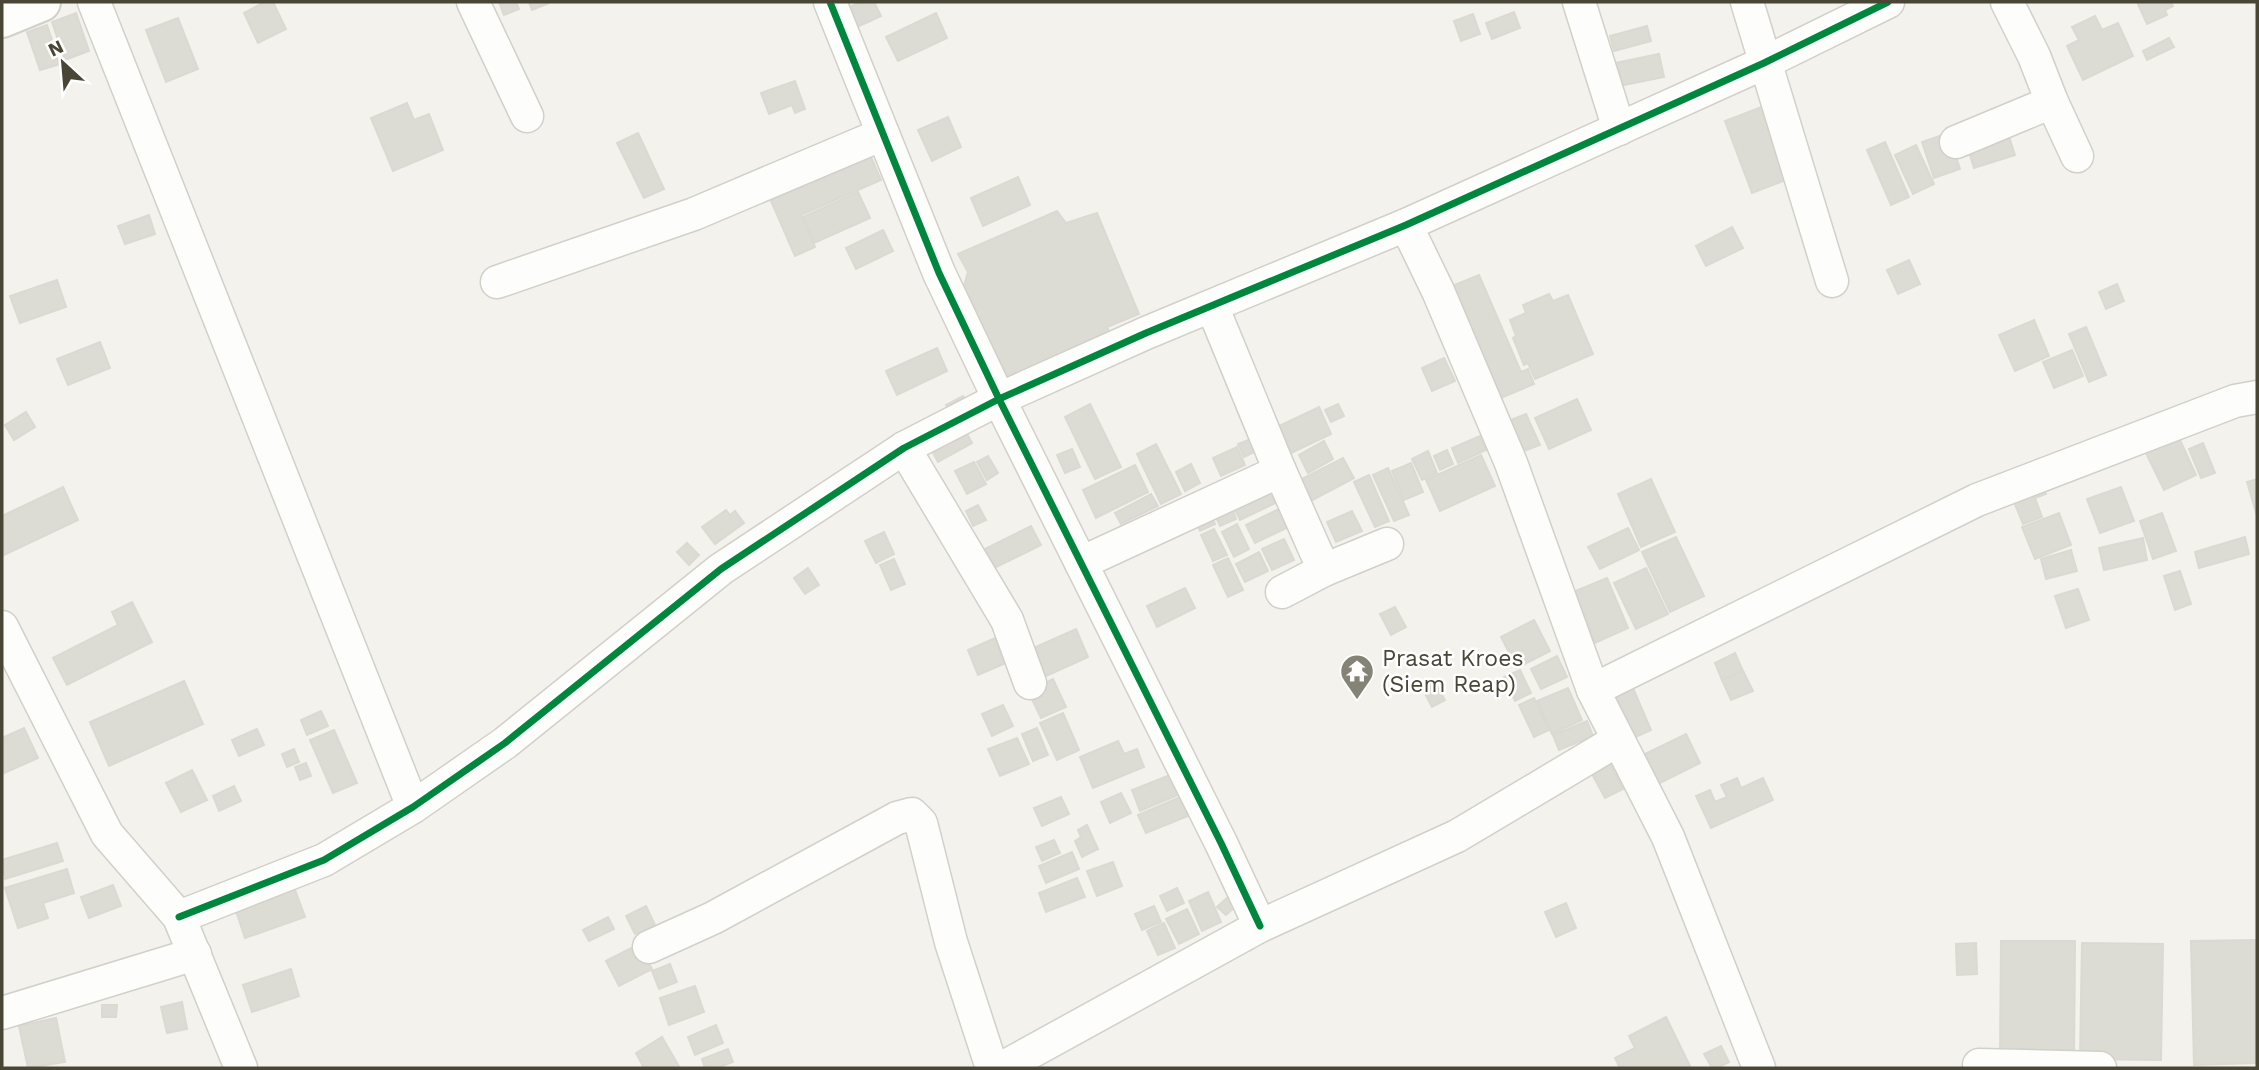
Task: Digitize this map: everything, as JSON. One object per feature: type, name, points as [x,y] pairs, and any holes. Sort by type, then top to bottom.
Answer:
[{"type":"street","points":[[2,18],[41,2]]},
{"type":"street","points":[[94,2],[412,807]]},
{"type":"street","points":[[473,2],[527,116]]},
{"type":"street","points":[[830,2],[939,273],[1260,926]]},
{"type":"street","points":[[1579,2],[1619,130]]},
{"type":"street","points":[[1747,2],[1832,281]]},
{"type":"street","points":[[179,917],[324,860],[412,807],[505,743],[721,569],[904,448],[999,399],[1406,225],[1619,130],[1888,2]]},
{"type":"street","points":[[2007,2],[2034,56],[2077,156]]},
{"type":"street","points":[[1956,142],[2052,103]]},
{"type":"street","points":[[497,282],[694,215],[883,134]]},
{"type":"street","points":[[1406,225],[1438,291],[1511,463],[1593,690],[1668,837],[1759,1068]]},
{"type":"street","points":[[1212,306],[1324,570]]},
{"type":"street","points":[[1593,690],[1977,500],[2235,401],[2257,397]]},
{"type":"street","points":[[904,448],[1007,620],[1030,683]]},
{"type":"street","points":[[1081,563],[1280,471]]},
{"type":"street","points":[[1282,592],[1324,570],[1387,544]]},
{"type":"street","points":[[2,627],[107,834],[179,917],[241,1068]]},
{"type":"street","points":[[1002,1068],[1260,926],[1457,836],[1618,740]]},
{"type":"street","points":[[649,947],[713,918],[897,818],[912,814],[921,823],[951,942],[992,1068]]},
{"type":"street","points":[[2,1013],[195,954]]},
{"type":"street","points":[[1979,1065],[2099,1068]]},
{"type":"building","points":[[260,2],[273,2],[286,29],[258,43],[244,13],[261,4]]},
{"type":"building","points":[[499,2],[516,2],[519,9],[504,15]]},
{"type":"building","points":[[529,2],[549,2],[549,3],[532,10]]},
{"type":"building","points":[[861,2],[874,2],[881,16],[853,29],[843,10]]},
{"type":"building","points":[[2137,2],[2171,2],[2173,6],[2165,10],[2167,15],[2147,24]]},
{"type":"building","points":[[1514,12],[1520,28],[1492,39],[1486,23]]},
{"type":"building","points":[[76,13],[89,51],[65,60],[52,22]]},
{"type":"building","points":[[936,13],[947,38],[898,61],[886,37]]},
{"type":"building","points":[[1473,14],[1480,34],[1461,41],[1454,21]]},
{"type":"building","points":[[2095,16],[2102,30],[2118,23],[2133,56],[2083,80],[2067,46],[2079,40],[2072,27]]},
{"type":"building","points":[[178,18],[198,69],[166,82],[146,30]]},
{"type":"building","points":[[47,25],[60,64],[40,70],[27,32]]},
{"type":"building","points":[[1647,26],[1651,41],[1614,51],[1610,36]]},
{"type":"building","points":[[2169,38],[2174,47],[2147,60],[2143,51]]},
{"type":"building","points":[[1659,54],[1664,77],[1619,86],[1615,63]]},
{"type":"building","points":[[795,81],[805,109],[795,113],[792,105],[769,114],[761,93]]},
{"type":"building","points":[[407,103],[414,120],[429,114],[443,150],[393,171],[371,118]]},
{"type":"building","points":[[1764,106],[1791,178],[1752,193],[1725,121]]},
{"type":"building","points":[[948,117],[961,147],[932,161],[918,130]]},
{"type":"building","points":[[2005,124],[2015,155],[1974,168],[1968,149]]},
{"type":"building","points":[[638,133],[664,189],[644,198],[617,143]]},
{"type":"building","points":[[1948,133],[1960,169],[1934,178],[1922,142]]},
{"type":"building","points":[[1885,142],[1909,197],[1891,205],[1867,150]]},
{"type":"building","points":[[1916,145],[1934,184],[1913,194],[1895,155]]},
{"type":"building","points":[[868,150],[881,180],[801,215],[815,247],[795,256],[768,194]]},
{"type":"building","points":[[1018,177],[1030,205],[983,226],[971,198]]},
{"type":"building","points":[[858,192],[870,218],[814,243],[803,217]]},
{"type":"building","points":[[1057,211],[1066,223],[1097,213],[1139,314],[1107,327],[1110,333],[1010,379],[994,372],[961,296],[968,272],[958,254]]},
{"type":"building","points":[[149,215],[155,234],[125,244],[118,226]]},
{"type":"building","points":[[1732,227],[1743,248],[1706,266],[1696,246]]},
{"type":"building","points":[[883,230],[893,251],[856,269],[846,248]]},
{"type":"building","points":[[1909,260],[1920,284],[1898,294],[1887,270]]},
{"type":"building","points":[[1479,275],[1521,372],[1528,369],[1534,384],[1496,400],[1447,288]]},
{"type":"building","points":[[57,280],[66,307],[20,323],[10,296]]},
{"type":"building","points":[[2117,284],[2124,301],[2106,309],[2099,292]]},
{"type":"building","points":[[1549,294],[1553,301],[1568,295],[1593,354],[1535,379],[1528,363],[1524,365],[1513,338],[1516,336],[1510,320],[1526,313],[1523,305]]},
{"type":"building","points":[[2034,320],[2049,356],[2015,371],[1999,335]]},
{"type":"building","points":[[2086,327],[2106,375],[2089,382],[2069,334]]},
{"type":"building","points":[[100,342],[110,368],[68,385],[57,359]]},
{"type":"building","points":[[937,348],[947,371],[897,395],[886,371]]},
{"type":"building","points":[[2072,350],[2083,376],[2054,388],[2043,362]]},
{"type":"building","points":[[1444,358],[1455,381],[1432,391],[1422,368]]},
{"type":"building","points":[[963,396],[969,407],[952,417],[946,405]]},
{"type":"building","points":[[1577,399],[1591,430],[1549,449],[1535,418]]},
{"type":"building","points":[[1090,404],[1121,467],[1095,479],[1065,417]]},
{"type":"building","points":[[1338,404],[1344,416],[1331,422],[1325,410]]},
{"type":"building","points":[[1319,407],[1331,434],[1283,457],[1271,430]]},
{"type":"building","points":[[26,412],[35,427],[14,440],[5,425]]},
{"type":"building","points":[[1526,414],[1540,445],[1521,452],[1508,421]]},
{"type":"building","points":[[962,424],[972,443],[938,462],[927,442]]},
{"type":"building","points":[[2175,429],[2196,475],[2164,490],[2142,445]]},
{"type":"building","points":[[1480,436],[1486,450],[1458,463],[1452,448]]},
{"type":"building","points":[[1256,437],[1261,449],[1244,457],[1238,444]]},
{"type":"building","points":[[1324,441],[1333,459],[1308,473],[1299,455]]},
{"type":"building","points":[[2203,443],[2215,473],[2201,478],[2189,449]]},
{"type":"building","points":[[1156,444],[1181,494],[1161,504],[1137,454]]},
{"type":"building","points":[[1237,447],[1245,465],[1221,476],[1213,458]]},
{"type":"building","points":[[1072,449],[1080,467],[1065,473],[1057,455]]},
{"type":"building","points":[[1447,450],[1453,464],[1440,470],[1434,456]]},
{"type":"building","points":[[1428,451],[1437,473],[1422,480],[1412,459]]},
{"type":"building","points":[[1481,455],[1495,486],[1440,511],[1426,480]]},
{"type":"building","points":[[988,456],[998,473],[987,480],[977,462]]},
{"type":"building","points":[[1343,458],[1354,478],[1309,502],[1298,481]]},
{"type":"building","points":[[974,462],[986,484],[967,494],[955,471]]},
{"type":"building","points":[[1411,463],[1423,492],[1404,500],[1392,471]]},
{"type":"building","points":[[1191,464],[1200,483],[1185,491],[1176,472]]},
{"type":"building","points":[[1135,465],[1148,492],[1096,518],[1083,490]]},
{"type":"building","points":[[1388,468],[1409,515],[1394,521],[1373,475]]},
{"type":"building","points":[[1369,475],[1389,521],[1375,527],[1354,482]]},
{"type":"building","points":[[1651,479],[1675,532],[1641,547],[1618,494]]},
{"type":"building","points":[[2257,479],[2257,516],[2247,482]]},
{"type":"building","points":[[1277,480],[1286,498],[1240,520],[1231,502]]},
{"type":"building","points":[[2040,480],[2046,494],[2035,498],[2042,517],[2023,524],[2012,497]]},
{"type":"building","points":[[63,487],[78,520],[2,556],[2,516]]},
{"type":"building","points":[[2121,487],[2134,521],[2100,533],[2087,499]]},
{"type":"building","points":[[1151,494],[1158,506],[1121,524],[1115,513]]},
{"type":"building","points":[[1230,503],[1236,519],[1220,526],[1213,510]]},
{"type":"building","points":[[978,505],[986,520],[973,526],[966,511]]},
{"type":"building","points":[[1287,505],[1295,524],[1255,543],[1246,525]]},
{"type":"building","points":[[1208,509],[1215,524],[1200,531],[1193,515]]},
{"type":"building","points":[[726,510],[730,515],[735,511],[744,523],[715,544],[702,527]]},
{"type":"building","points":[[1352,511],[1362,531],[1336,542],[1327,522]]},
{"type":"building","points":[[2059,513],[2071,545],[2035,559],[2022,527]]},
{"type":"building","points":[[2162,513],[2176,551],[2153,559],[2140,521]]},
{"type":"building","points":[[1237,524],[1249,549],[1234,557],[1222,532]]},
{"type":"building","points":[[1031,526],[1041,545],[988,571],[979,552]]},
{"type":"building","points":[[1628,528],[1639,550],[1600,569],[1588,547]]},
{"type":"building","points":[[1214,529],[1227,555],[1213,561],[1201,535]]},
{"type":"building","points":[[884,532],[894,554],[876,563],[865,541]]},
{"type":"building","points":[[1676,537],[1704,596],[1670,612],[1642,552]]},
{"type":"building","points":[[2245,537],[2249,554],[2199,568],[2195,552]]},
{"type":"building","points":[[2143,538],[2147,560],[2104,570],[2099,548]]},
{"type":"building","points":[[1284,539],[1294,560],[1272,570],[1262,549]]},
{"type":"building","points":[[687,543],[699,555],[689,565],[677,552]]},
{"type":"building","points":[[2071,550],[2077,571],[2046,579],[2041,559]]},
{"type":"building","points":[[1259,552],[1268,571],[1245,582],[1236,564]]},
{"type":"building","points":[[1228,558],[1243,590],[1228,597],[1213,565]]},
{"type":"building","points":[[894,559],[905,584],[891,590],[880,565]]},
{"type":"building","points":[[808,568],[819,585],[805,594],[794,578]]},
{"type":"building","points":[[1646,568],[1668,614],[1636,629],[1614,583]]},
{"type":"building","points":[[2180,571],[2191,604],[2175,610],[2164,576]]},
{"type":"building","points":[[1607,578],[1628,628],[1595,643],[1573,592]]},
{"type":"building","points":[[1185,588],[1195,608],[1157,627],[1147,606]]},
{"type":"building","points":[[2078,589],[2089,620],[2066,628],[2055,596]]},
{"type":"building","points":[[132,602],[152,642],[67,685],[53,658],[118,625],[112,612]]},
{"type":"building","points":[[1395,607],[1406,627],[1391,635],[1380,614]]},
{"type":"building","points":[[1534,620],[1550,651],[1517,668],[1501,637]]},
{"type":"building","points":[[1076,629],[1088,657],[1033,682],[1020,654]]},
{"type":"building","points":[[995,638],[1006,663],[978,675],[968,650]]},
{"type":"building","points":[[1735,653],[1743,671],[1722,680],[1715,663]]},
{"type":"building","points":[[1557,656],[1567,677],[1541,689],[1531,669]]},
{"type":"building","points":[[1520,670],[1531,693],[1515,701],[1504,677]]},
{"type":"building","points":[[1743,671],[1753,691],[1731,700],[1722,680]]},
{"type":"building","points":[[1053,679],[1066,707],[1041,718],[1028,691]]},
{"type":"building","points":[[184,681],[203,724],[109,766],[90,722]]},
{"type":"building","points":[[1630,681],[1651,730],[1629,740],[1608,690]]},
{"type":"building","points":[[1435,683],[1445,700],[1432,707],[1423,690]]},
{"type":"building","points":[[1568,688],[1582,720],[1552,734],[1537,701]]},
{"type":"building","points":[[1534,698],[1549,730],[1534,737],[1519,705]]},
{"type":"building","points":[[1003,705],[1013,726],[992,736],[982,714]]},
{"type":"building","points":[[321,711],[328,726],[307,735],[301,720]]},
{"type":"building","points":[[1063,713],[1079,750],[1057,760],[1040,723]]},
{"type":"building","points":[[1587,721],[1593,736],[1559,750],[1553,735]]},
{"type":"building","points":[[24,728],[38,758],[2,774],[2,738]]},
{"type":"building","points":[[1037,728],[1048,755],[1033,761],[1022,734]]},
{"type":"building","points":[[257,729],[264,745],[239,756],[232,740]]},
{"type":"building","points":[[334,730],[357,783],[333,793],[310,740]]},
{"type":"building","points":[[1686,734],[1700,763],[1654,786],[1639,757]]},
{"type":"building","points":[[1017,738],[1029,764],[1000,776],[988,749]]},
{"type":"building","points":[[1118,741],[1124,754],[1137,749],[1144,767],[1093,788],[1080,757]]},
{"type":"building","points":[[294,749],[299,762],[287,767],[282,754]]},
{"type":"building","points":[[306,763],[311,776],[300,780],[295,767]]},
{"type":"building","points":[[1610,764],[1623,789],[1605,798],[1592,774]]},
{"type":"building","points":[[192,770],[207,800],[181,812],[166,783]]},
{"type":"building","points":[[1170,775],[1178,795],[1140,811],[1132,790]]},
{"type":"building","points":[[1737,778],[1741,788],[1763,778],[1773,800],[1711,828],[1696,796],[1710,790],[1715,802],[1727,797],[1721,785]]},
{"type":"building","points":[[234,786],[241,801],[219,811],[213,796]]},
{"type":"building","points":[[1121,793],[1131,813],[1110,823],[1101,802]]},
{"type":"building","points":[[1061,797],[1069,814],[1042,826],[1034,808]]},
{"type":"building","points":[[1180,797],[1188,816],[1146,833],[1138,815]]},
{"type":"building","points":[[1087,825],[1098,849],[1082,857],[1075,841],[1081,837],[1078,830]]},
{"type":"building","points":[[1054,840],[1060,853],[1042,861],[1036,847]]},
{"type":"building","points":[[57,843],[63,861],[5,879],[2,860]]},
{"type":"building","points":[[1072,852],[1079,869],[1046,883],[1039,866]]},
{"type":"building","points":[[1113,862],[1122,886],[1097,896],[1087,871]]},
{"type":"building","points":[[67,869],[74,893],[43,903],[48,918],[18,928],[5,888]]},
{"type":"building","points":[[1077,878],[1085,897],[1046,912],[1039,893]]},
{"type":"building","points":[[113,885],[121,906],[89,918],[81,897]]},
{"type":"building","points":[[294,887],[305,917],[245,938],[235,908]]},
{"type":"building","points":[[1177,888],[1184,903],[1167,911],[1160,896]]},
{"type":"building","points":[[1208,892],[1221,922],[1202,931],[1189,901]]},
{"type":"building","points":[[1228,897],[1236,906],[1226,915],[1217,907]]},
{"type":"building","points":[[1566,903],[1576,928],[1556,937],[1545,912]]},
{"type":"building","points":[[646,906],[655,925],[635,934],[626,916]]},
{"type":"building","points":[[1154,906],[1161,922],[1142,930],[1135,914]]},
{"type":"building","points":[[1187,909],[1199,934],[1179,944],[1166,919]]},
{"type":"building","points":[[608,917],[614,929],[589,941],[583,930]]},
{"type":"building","points":[[1164,923],[1175,948],[1158,955],[1147,931]]},
{"type":"building","points":[[2257,940],[2257,1063],[2194,1065],[2191,941]]},
{"type":"building","points":[[2001,941],[2075,941],[2074,1057],[2000,1056]]},
{"type":"building","points":[[1976,943],[1977,974],[1957,975],[1956,944]]},
{"type":"building","points":[[2082,943],[2163,944],[2161,1060],[2080,1059]]},
{"type":"building","points":[[639,944],[652,969],[619,986],[606,961]]},
{"type":"building","points":[[670,964],[677,982],[659,989],[652,971]]},
{"type":"building","points":[[291,969],[299,996],[252,1012],[243,985]]},
{"type":"building","points":[[695,986],[704,1012],[669,1025],[660,998]]},
{"type":"building","points":[[182,1002],[187,1029],[167,1033],[161,1007]]},
{"type":"building","points":[[102,1005],[117,1005],[116,1017],[102,1017]]},
{"type":"building","points":[[1666,1017],[1691,1068],[1620,1068],[1615,1058],[1635,1048],[1629,1036]]},
{"type":"building","points":[[56,1018],[65,1062],[28,1068],[19,1026]]},
{"type":"building","points":[[716,1025],[723,1043],[695,1055],[688,1037]]},
{"type":"building","points":[[662,1037],[680,1068],[644,1068],[636,1053]]},
{"type":"building","points":[[1721,1046],[1729,1062],[1712,1068],[1704,1054]]},
{"type":"building","points":[[728,1049],[733,1062],[717,1068],[705,1068],[702,1059]]},
{"type":"cycle path","points":[[830,2],[939,273],[1260,926]]},
{"type":"cycle path","points":[[179,917],[324,860],[413,807],[505,743],[721,569],[904,448],[999,399],[1146,333],[1406,225],[1764,63],[1888,2]]},
{"type":"place","name":"Prasat Kroes (Siem Reap)","points":[[1357,701]]}]
